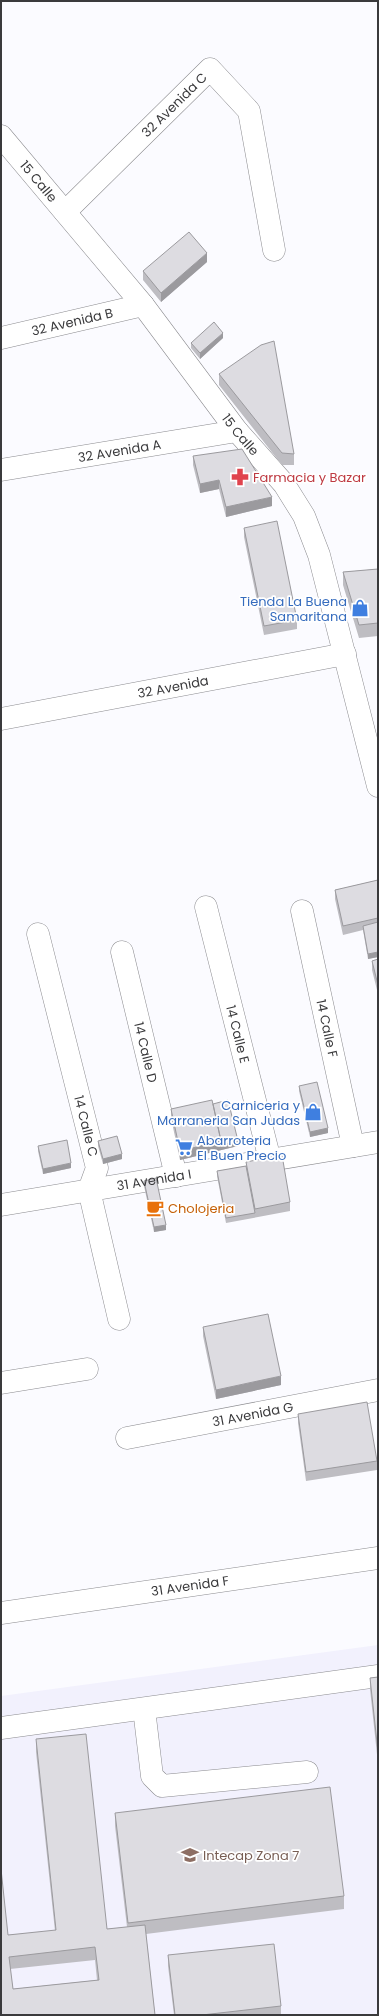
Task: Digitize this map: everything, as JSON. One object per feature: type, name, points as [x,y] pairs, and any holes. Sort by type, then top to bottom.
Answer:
[{"type":"street","name":"32 Avenida C","points":[[65,212],[210,69],[249,111],[274,250]]},
{"type":"street","name":"15 Calle","points":[[1,136],[143,305],[237,431],[284,484],[304,516],[319,555],[345,654],[372,736],[378,786]]},
{"type":"street","name":"32 Avenida B","points":[[1,338],[143,305]]},
{"type":"street","name":"32 Avenida A","points":[[1,470],[237,431]]},
{"type":"street","name":"32 Avenida","points":[[1,718],[345,654]]},
{"type":"street","name":"14 Calle E","points":[[206,907],[270,1160]]},
{"type":"street","name":"14 Calle F","points":[[302,911],[353,1146]]},
{"type":"street","name":"14 Calle C","points":[[38,934],[97,1168],[89,1190]]},
{"type":"street","name":"14 Calle D","points":[[122,952],[176,1176]]},
{"type":"street","name":"31 Avenida I","points":[[1,1205],[378,1142]]},
{"type":"street","points":[[89,1190],[119,1319]]},
{"type":"street","points":[[1,1383],[87,1369]]},
{"type":"street","name":"31 Avenida G","points":[[127,1438],[378,1390]]},
{"type":"street","name":"31 Avenida F","points":[[1,1612],[378,1558]]},
{"type":"street","points":[[1,1728],[378,1676]]},
{"type":"street","points":[[144,1708],[152,1776],[162,1786],[307,1772]]},
{"type":"shaded area","name":"Intecap Zona 7","points":[[378,1645],[378,2015],[1,2015],[1,1696]]},
{"type":"building","points":[[189,232],[207,253],[161,293],[143,271]]},
{"type":"building","points":[[214,322],[223,333],[200,353],[191,343]]},
{"type":"building","points":[[274,341],[294,454],[282,453],[219,374],[261,345]]},
{"type":"building","points":[[242,449],[272,497],[226,507],[219,480],[200,484],[193,456]]},
{"type":"building","points":[[277,521],[297,620],[264,626],[244,528]]},
{"type":"building","points":[[378,569],[378,623],[359,625],[343,572]]},
{"type":"building","points":[[378,880],[378,918],[343,926],[335,890]]},
{"type":"building","points":[[378,922],[378,952],[368,954],[363,926]]},
{"type":"building","points":[[378,959],[378,985],[372,961]]},
{"type":"building","name":"Carniceria y Marraneria San Judas","points":[[317,1082],[328,1128],[310,1132],[299,1086]]},
{"type":"building","points":[[212,1100],[221,1141],[180,1151],[171,1109]]},
{"type":"building","points":[[228,1100],[238,1141],[221,1145],[213,1104]]},
{"type":"building","points":[[117,1136],[122,1154],[103,1159],[98,1141]]},
{"type":"building","points":[[67,1140],[71,1163],[43,1169],[38,1146]]},
{"type":"building","points":[[282,1155],[290,1202],[255,1209],[246,1162]]},
{"type":"building","points":[[246,1166],[255,1213],[226,1218],[217,1171]]},
{"type":"building","name":"Cholojeria","points":[[156,1178],[166,1225],[154,1227],[144,1181]]},
{"type":"building","points":[[268,1314],[281,1376],[216,1390],[203,1327]]},
{"type":"building","points":[[367,1402],[377,1461],[306,1472],[298,1414]]},
{"type":"building","points":[[378,1677],[378,1752],[370,1678]]},
{"type":"building","points":[[86,1734],[107,1929],[145,1925],[155,2015],[1,2015],[1,1869],[8,1935],[56,1930],[36,1739]],"holes":[[[95,1947],[99,1980],[13,1989],[9,1957]]]},
{"type":"building","points":[[330,1787],[344,1896],[128,1923],[115,1813]]},
{"type":"building","points":[[274,1944],[281,2006],[202,2015],[175,2015],[168,1955]]},
{"type":"place","name":"Farmacia y Bazar","points":[[240,477]]},
{"type":"place","name":"Tienda La Buena Samaritana","points":[[360,608]]},
{"type":"place","name":"Carniceria y Marraneria San Judas","points":[[313,1112]]},
{"type":"place","name":"Abarroteria El Buen Precio","points":[[184,1147]]},
{"type":"place","name":"Cholojeria","points":[[155,1208]]},
{"type":"place","name":"Intecap Zona 7","points":[[190,1855]]}]
